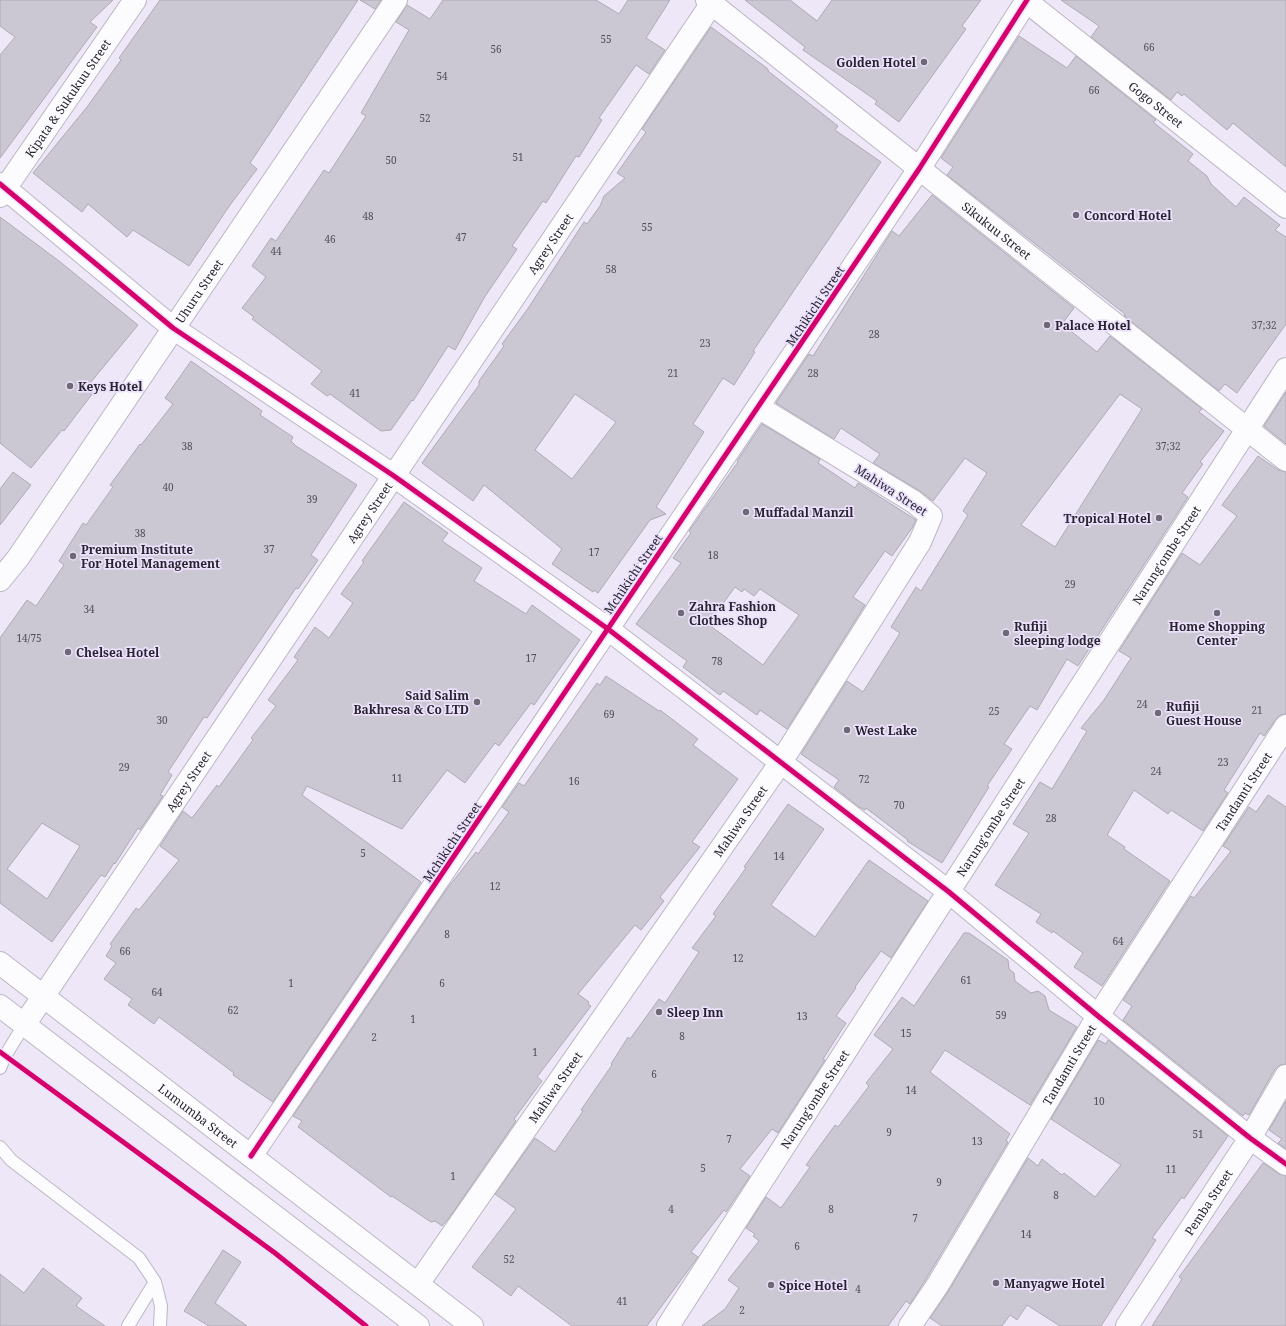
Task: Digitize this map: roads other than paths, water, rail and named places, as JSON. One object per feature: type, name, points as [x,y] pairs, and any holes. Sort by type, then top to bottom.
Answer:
[{"type":"street","name":"Kipata & Sukukuu Street","points":[[2,190],[135,0]]},
{"type":"street","name":"Uhuru Street","points":[[0,580],[18,558],[396,0]]},
{"type":"street","name":"Mchikichi Street","points":[[251,1156],[919,169],[1027,0]]},
{"type":"street","name":"Gogo Street","points":[[1027,0],[1286,207]]},
{"type":"street","name":"Sikukuu Street","points":[[711,1],[919,169],[1286,460]]},
{"type":"street","name":"Agrey Street","points":[[24,1025],[394,476],[711,1]]},
{"type":"street","points":[[2,190],[173,328],[394,476],[608,629],[948,892],[1098,1016],[1250,1138],[1286,1164]]},
{"type":"street","name":"Narung'ombe Street","points":[[668,1326],[1286,369]]},
{"type":"street","name":"Mahiwa Street","points":[[418,1284],[781,762],[920,542],[931,516],[914,502],[758,407]]},
{"type":"street","name":"Tandamti Street","points":[[910,1326],[937,1286],[1098,1016],[1286,726]]},
{"type":"street","name":"Lumumba Street","points":[[0,963],[472,1326]]},
{"type":"street","points":[[0,1006],[418,1326]]},
{"type":"street","name":"Pemba Street","points":[[1127,1326],[1250,1138],[1286,1076]]},
{"type":"lane","points":[[0,1068],[5,1056],[24,1025]]},
{"type":"lane","points":[[0,1147],[11,1160],[139,1258],[154,1282],[161,1306],[160,1326]]},
{"type":"lane","points":[[128,1326],[154,1282]]},
{"type":"place","name":"Golden Hotel","points":[[924,62]]},
{"type":"place","name":"Concord Hotel","points":[[1076,215]]},
{"type":"place","name":"Palace Hotel","points":[[1047,325]]},
{"type":"place","name":"Keys Hotel","points":[[70,386]]},
{"type":"place","name":"Muffadal Manzil","points":[[746,512]]},
{"type":"place","name":"Tropical Hotel","points":[[1159,518]]},
{"type":"place","name":"Premium Institute For Hotel Management","points":[[73,556]]},
{"type":"place","name":"Zahra Fashion Clothes Shop","points":[[681,613]]},
{"type":"place","name":"Home Shopping Center","points":[[1217,613]]},
{"type":"place","name":"Rufiji sleeping lodge","points":[[1006,633]]},
{"type":"place","name":"Chelsea Hotel","points":[[68,652]]},
{"type":"place","name":"Said Salim Bakhresa & Co LTD","points":[[477,702]]},
{"type":"place","name":"Rufiji Guest House","points":[[1158,713]]},
{"type":"place","name":"West Lake","points":[[847,730]]},
{"type":"place","name":"Sleep Inn","points":[[659,1012]]},
{"type":"place","name":"Manyagwe Hotel","points":[[996,1283]]},
{"type":"place","name":"Spice Hotel","points":[[771,1285]]}]
